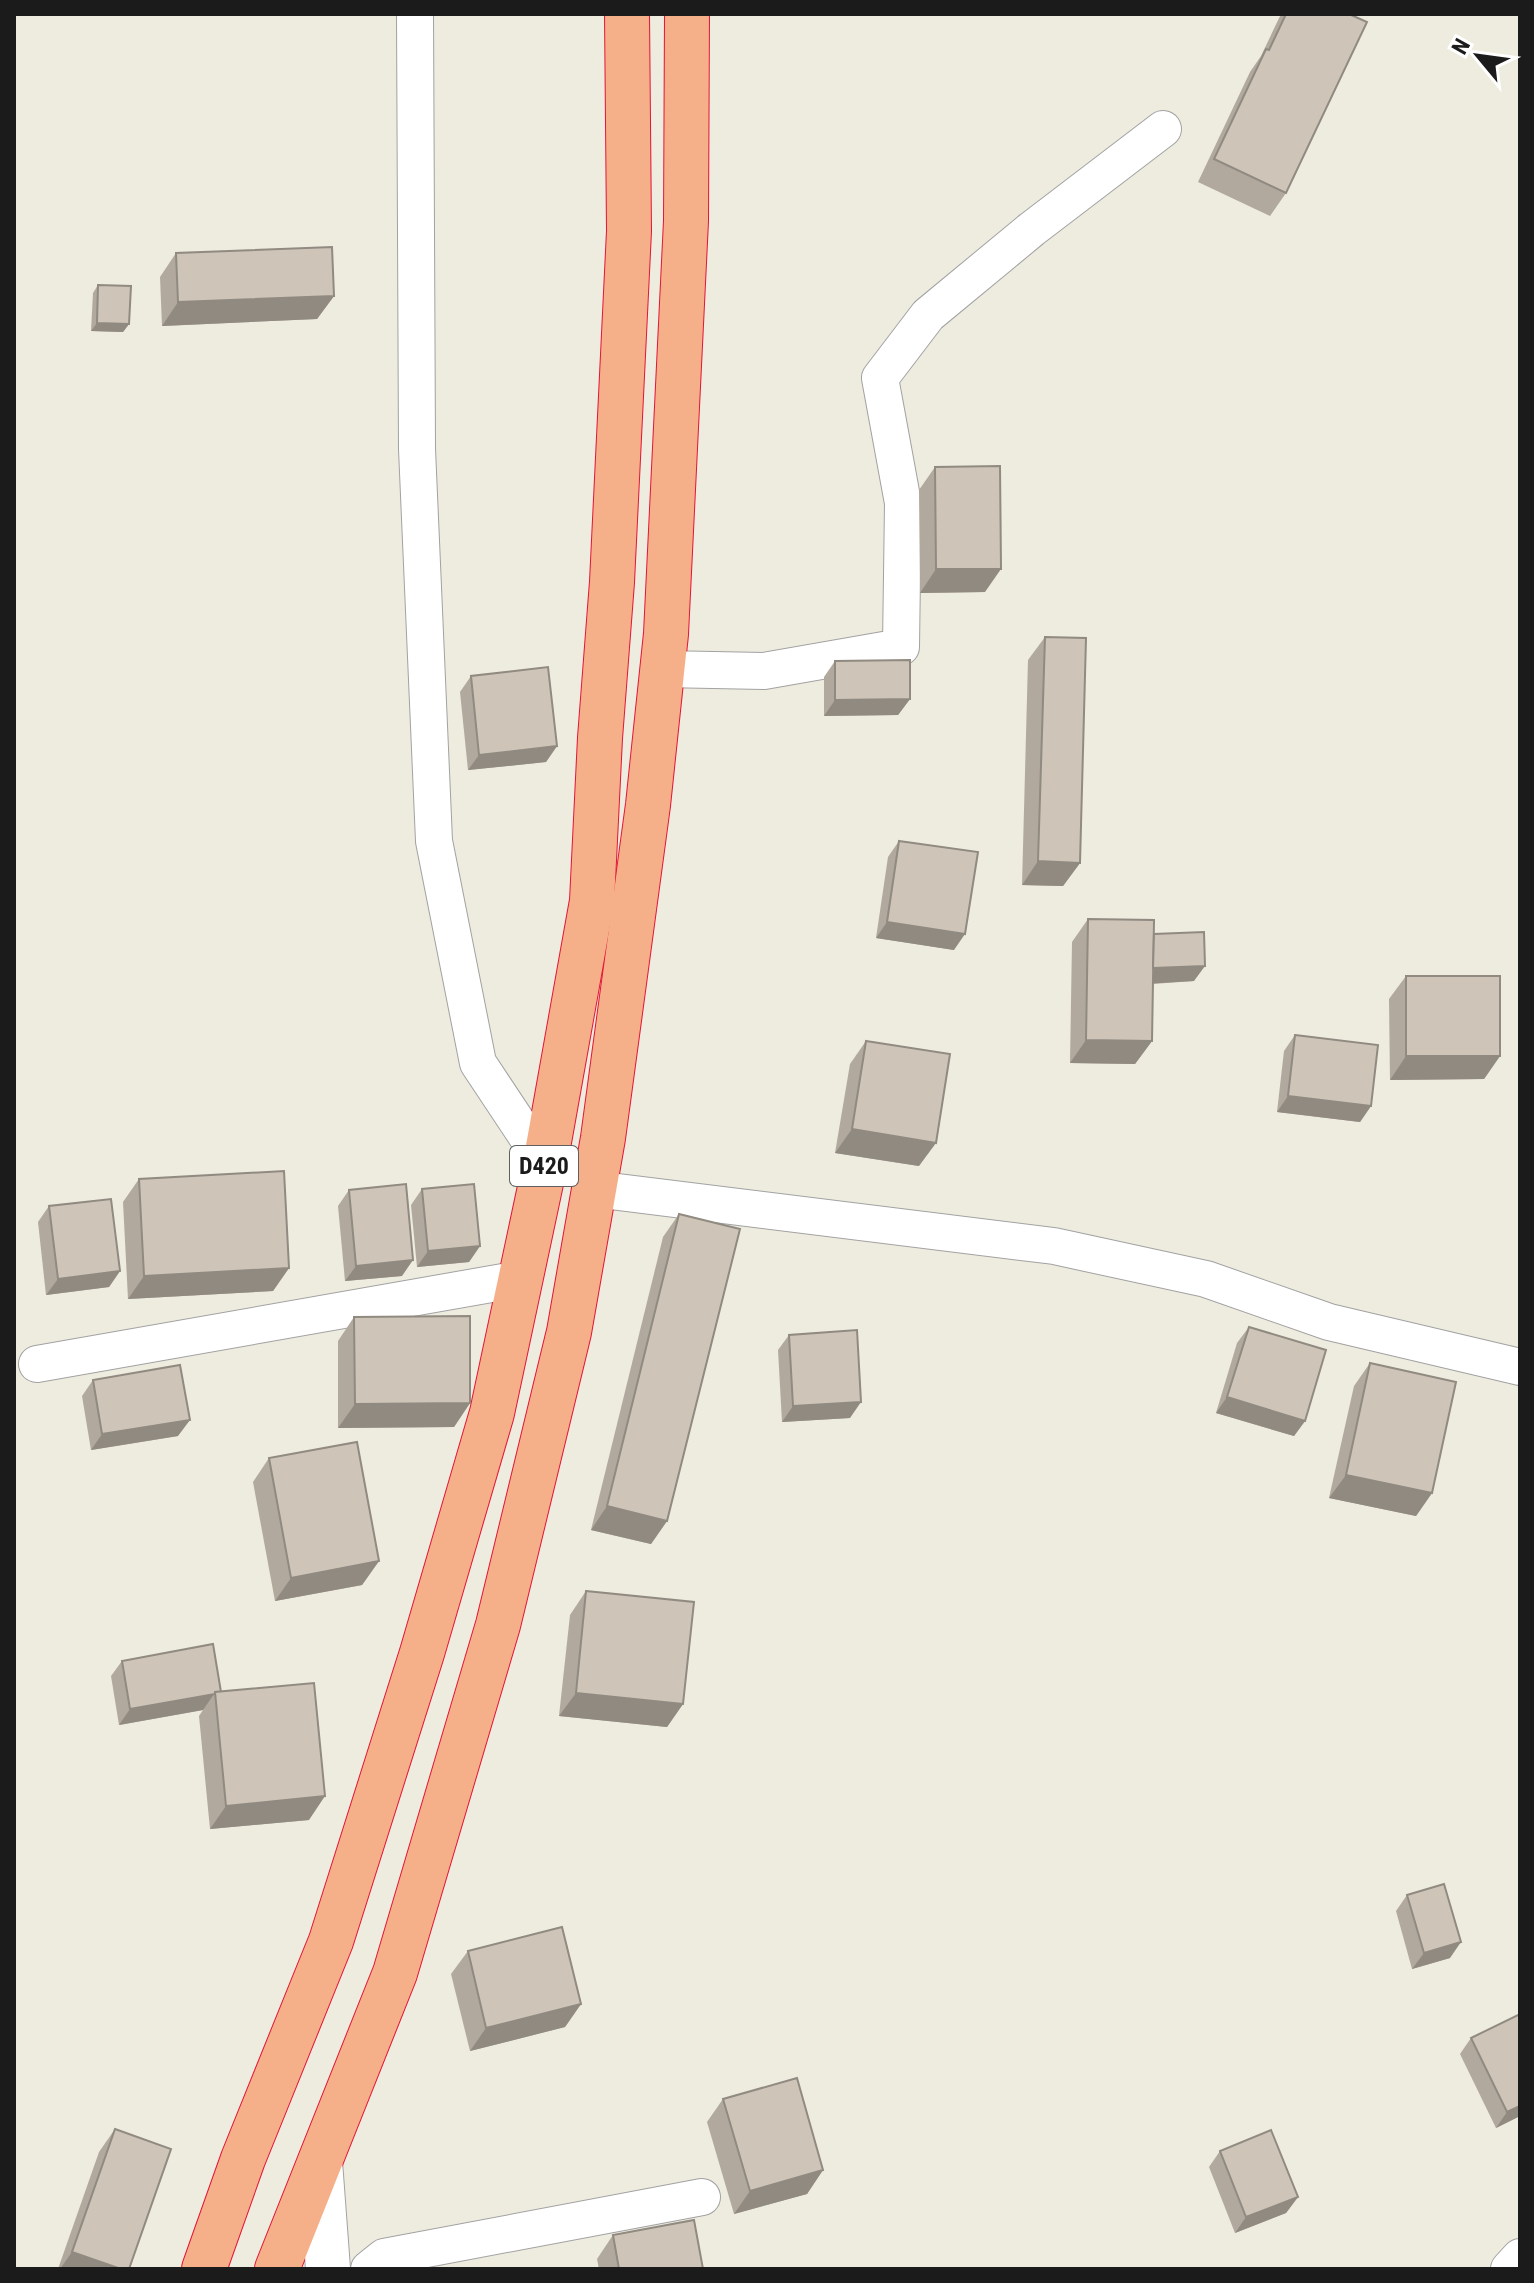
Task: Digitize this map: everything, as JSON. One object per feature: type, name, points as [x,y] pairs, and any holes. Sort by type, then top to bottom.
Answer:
[{"type":"highway","name":"D420","points":[[204,2269],[243,2159],[331,1941],[422,1653],[488,1428],[545,1164],[592,901],[629,231],[627,14]]},
{"type":"highway","name":"D420","points":[[277,2269],[395,1973],[498,1625],[569,1332],[594,1189],[646,821],[666,634],[686,221],[687,14]]},
{"type":"street","points":[[415,14],[417,449],[434,841],[478,1063],[545,1164]]},
{"type":"street","points":[[662,669],[764,671],[901,647],[903,503],[880,378],[928,315],[1032,229],[1163,129]]},
{"type":"street","points":[[594,1189],[1054,1246],[1206,1279],[1329,1322],[1520,1367]]},
{"type":"street","points":[[37,1364],[520,1279]]},
{"type":"street","points":[[320,2162],[328,2269]]},
{"type":"street","points":[[369,2269],[384,2257],[702,2197]]},
{"type":"street","points":[[1509,2269],[1520,2257]]},
{"type":"building","points":[[1286,14],[1349,14],[1367,22],[1286,193],[1214,159]]},
{"type":"building","points":[[332,247],[334,296],[178,302],[176,253]]},
{"type":"building","points":[[98,285],[131,286],[129,324],[97,323]]},
{"type":"building","points":[[1000,466],[1001,569],[936,569],[935,467]]},
{"type":"building","points":[[1045,637],[1086,638],[1080,863],[1038,861]]},
{"type":"building","points":[[910,660],[910,699],[835,700],[835,661]]},
{"type":"building","points":[[548,667],[557,746],[479,755],[471,676]]},
{"type":"building","points":[[899,841],[978,852],[965,934],[887,922]]},
{"type":"building","points":[[1088,919],[1154,920],[1152,1041],[1086,1040]]},
{"type":"building","points":[[1204,932],[1205,966],[1153,968],[1154,934]]},
{"type":"building","points":[[1406,976],[1500,976],[1500,1056],[1406,1056]]},
{"type":"building","points":[[1295,1035],[1378,1045],[1371,1106],[1288,1096]]},
{"type":"building","points":[[866,1041],[950,1054],[936,1143],[852,1129]]},
{"type":"building","points":[[284,1171],[289,1268],[144,1276],[139,1179]]},
{"type":"building","points":[[406,1184],[413,1260],[356,1266],[349,1190]]},
{"type":"building","points":[[474,1184],[480,1246],[428,1251],[422,1189]]},
{"type":"building","points":[[111,1199],[120,1271],[58,1279],[49,1206]]},
{"type":"building","points":[[679,1214],[740,1229],[667,1521],[607,1506]]},
{"type":"building","points":[[470,1316],[470,1403],[355,1404],[354,1317]]},
{"type":"building","points":[[1249,1327],[1326,1350],[1305,1421],[1227,1397]]},
{"type":"building","points":[[857,1330],[861,1402],[793,1406],[789,1335]]},
{"type":"building","points":[[1370,1363],[1456,1382],[1432,1493],[1346,1475]]},
{"type":"building","points":[[180,1365],[190,1420],[102,1434],[93,1380]]},
{"type":"building","points":[[357,1442],[379,1561],[291,1578],[269,1458]]},
{"type":"building","points":[[586,1591],[694,1602],[683,1704],[576,1693]]},
{"type":"building","points":[[213,1644],[221,1692],[130,1709],[122,1661]]},
{"type":"building","points":[[314,1683],[325,1796],[226,1806],[215,1692]]},
{"type":"building","points":[[1444,1884],[1461,1942],[1424,1953],[1407,1895]]},
{"type":"building","points":[[562,1927],[581,2004],[486,2028],[468,1951]]},
{"type":"building","points":[[1520,2014],[1520,2106],[1507,2112],[1471,2038]]},
{"type":"building","points":[[797,2078],[823,2170],[750,2191],[723,2099]]},
{"type":"building","points":[[115,2129],[171,2149],[129,2269],[72,2252]]},
{"type":"building","points":[[1271,2130],[1298,2197],[1246,2217],[1220,2151]]},
{"type":"building","points":[[694,2220],[703,2269],[619,2269],[613,2235]]}]
